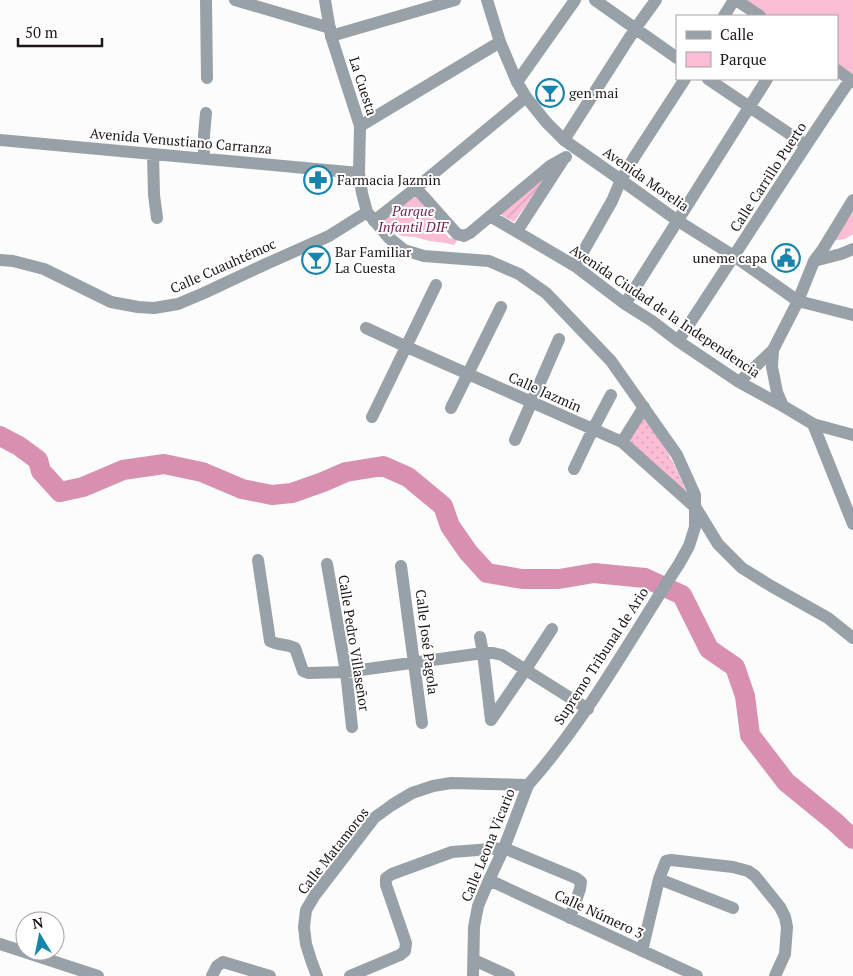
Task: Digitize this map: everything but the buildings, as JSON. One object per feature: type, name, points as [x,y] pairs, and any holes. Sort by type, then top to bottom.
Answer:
[{"type":"street","points":[[206,0],[207,78]]},
{"type":"street","points":[[235,0],[330,32],[455,0]]},
{"type":"street","name":"La Cuesta","points":[[325,0],[330,32],[360,126],[359,173],[362,193],[370,217]]},
{"type":"street","points":[[517,82],[575,0]]},
{"type":"street","points":[[595,0],[676,57]]},
{"type":"street","points":[[517,231],[566,157],[569,143],[635,29],[656,0]]},
{"type":"street","points":[[725,15],[735,0],[758,15]]},
{"type":"street","name":"Avenida Morelia","points":[[490,3],[500,42],[517,82],[526,97],[546,122],[569,143],[678,221],[734,256],[798,301],[853,315]]},
{"type":"street","points":[[360,126],[500,42]]},
{"type":"street","points":[[838,71],[852,81]]},
{"type":"street","points":[[575,266],[635,156],[684,80]]},
{"type":"street","points":[[709,80],[806,145]]},
{"type":"street","points":[[625,304],[766,80]]},
{"type":"street","name":"Calle Carrillo Puerto","points":[[678,341],[806,145],[852,81]]},
{"type":"street","name":"Calle Cuauhtémoc","points":[[0,260],[13,260],[44,269],[112,302],[154,308],[178,304],[370,217],[416,188],[526,97]]},
{"type":"street","points":[[204,159],[206,113]]},
{"type":"street","name":"Avenida Venustiano Carranza","points":[[0,140],[359,173]]},
{"type":"street","points":[[153,154],[154,195],[157,218]]},
{"type":"street","points":[[416,188],[457,234],[464,236],[550,166],[566,157]]},
{"type":"street","points":[[739,382],[773,350],[798,301],[814,261],[853,200]]},
{"type":"street","name":"Avenida Ciudad de la Independencia","points":[[490,216],[575,266],[625,304],[739,382],[813,424],[853,435]]},
{"type":"street","points":[[370,217],[388,237],[404,250],[424,256],[489,262],[519,274],[546,293],[611,360],[677,455],[695,495],[696,508],[718,544],[742,568],[851,632]]},
{"type":"street","points":[[814,261],[842,254],[853,249]]},
{"type":"street","points":[[372,417],[436,285]]},
{"type":"street","points":[[451,408],[501,307]]},
{"type":"street","name":"Calle Jazmin","points":[[366,328],[622,442],[696,508]]},
{"type":"street","points":[[515,440],[559,339]]},
{"type":"street","points":[[773,350],[772,367],[777,392],[783,406]]},
{"type":"street","points":[[574,469],[610,395]]},
{"type":"street","points":[[622,442],[644,407]]},
{"type":"street","points":[[813,424],[848,496],[853,524]]},
{"type":"street","name":"Supremo Tribunal de Ario","points":[[528,785],[588,709],[679,564],[689,546],[695,527],[696,508]]},
{"type":"street","points":[[258,560],[270,641],[276,644],[286,644],[294,648],[303,671],[308,674],[346,672],[493,653],[502,655],[526,669],[588,709]]},
{"type":"street","name":"Calle Pedro Villaseñor","points":[[327,564],[346,672],[352,727]]},
{"type":"street","name":"Calle José Pagola","points":[[401,566],[422,723]]},
{"type":"street","points":[[480,637],[491,720],[552,629]]},
{"type":"street","name":"Calle Matamoros","points":[[317,976],[306,944],[304,927],[306,910],[315,895],[374,818],[392,804],[412,793],[433,786],[451,783],[528,785]]},
{"type":"street","name":"Calle Leona Vicario","points":[[474,976],[474,927],[478,906],[488,880],[504,848],[528,785]]},
{"type":"street","points":[[350,976],[400,955],[404,950],[406,943],[386,885],[386,878],[392,874],[452,852],[504,848],[576,878],[581,882],[580,889],[570,918]]},
{"type":"street","points":[[642,951],[659,879],[666,861],[672,860],[733,867],[748,871],[755,876],[786,917],[788,927],[784,954],[775,976]]},
{"type":"street","points":[[659,879],[733,908]]},
{"type":"street","name":"Calle Número 3","points":[[488,880],[696,976]]},
{"type":"street","points":[[0,944],[67,971],[98,976]]},
{"type":"street","points":[[474,960],[509,976]]},
{"type":"street","points":[[212,976],[217,966],[223,962],[270,976]]},
{"type":"green space","points":[[737,0],[853,0],[853,79],[838,69],[838,15],[760,15]]},
{"type":"green space","points":[[558,162],[514,222],[498,213]]},
{"type":"green space","name":"Parque Infantil DIF","points":[[416,196],[449,238],[458,239],[454,245],[402,236],[389,230],[380,220]]},
{"type":"green space","points":[[853,213],[853,234],[845,239],[831,241]]},
{"type":"green space","points":[[643,415],[669,454],[688,496],[626,439]]},
{"type":"waterway","points":[[0,436],[19,446],[38,460],[41,471],[60,492],[83,487],[123,470],[164,464],[202,472],[242,489],[272,495],[292,493],[346,472],[383,466],[408,477],[443,506],[450,526],[468,552],[487,573],[522,579],[559,579],[594,573],[645,578],[682,595],[709,649],[735,667],[745,696],[750,735],[786,782],[853,839]]},
{"type":"place","name":"gen mai","points":[[550,93]]},
{"type":"place","name":"Farmacia Jazmin","points":[[318,180]]},
{"type":"place","name":"uneme capa","points":[[786,258]]},
{"type":"place","name":"Bar Familiar La Cuesta","points":[[316,260]]}]
